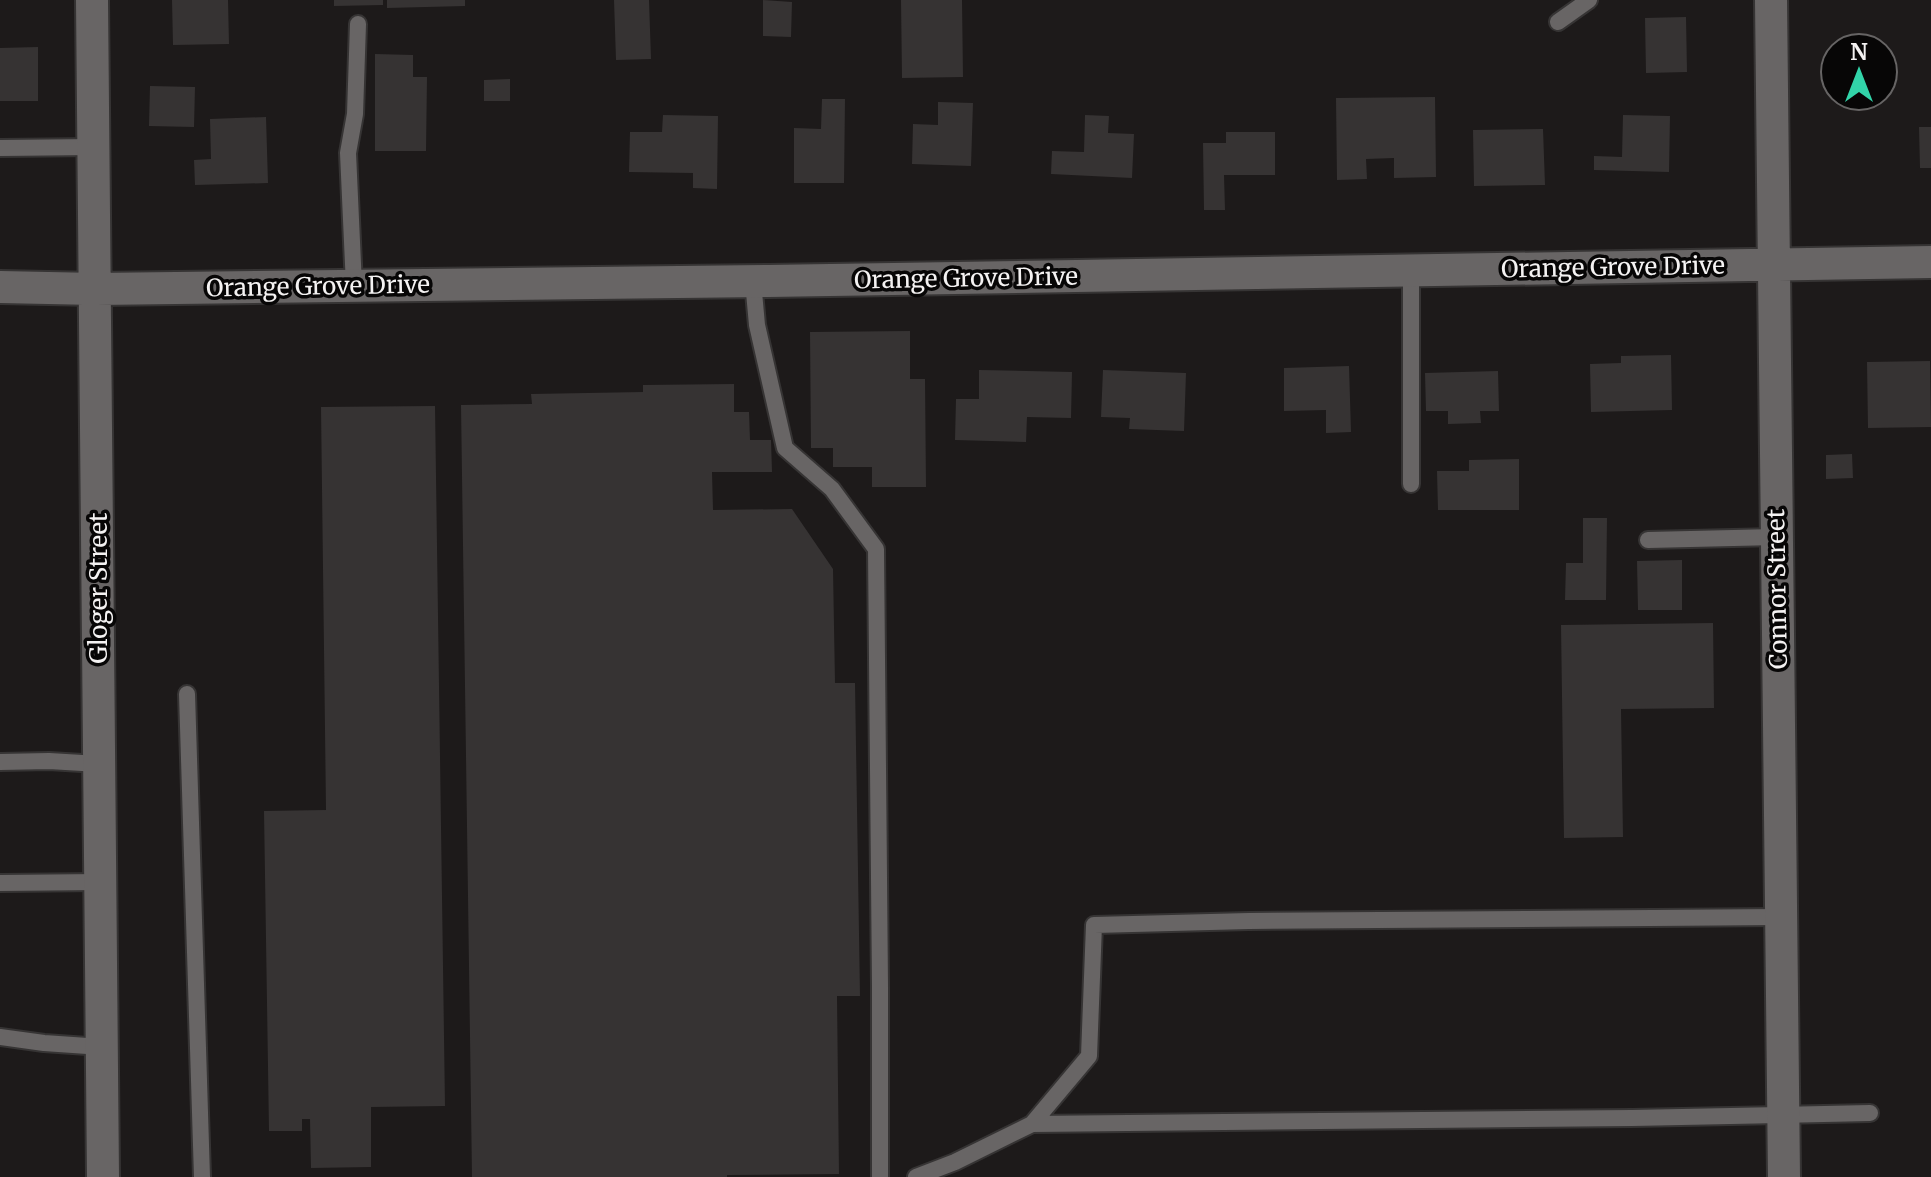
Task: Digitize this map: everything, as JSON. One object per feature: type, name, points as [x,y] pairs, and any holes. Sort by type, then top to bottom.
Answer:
[{"type":"street","name":"Gloger Street","points":[[92,0],[103,1177]]},
{"type":"street","name":"Connor Street","points":[[1771,0],[1784,1177]]},
{"type":"street","name":"Orange Grove Drive","points":[[0,287],[96,289],[753,281],[1931,262]]},
{"type":"lane","points":[[1558,22],[1589,0]]},
{"type":"lane","points":[[354,286],[348,153],[355,114],[358,24]]},
{"type":"lane","points":[[0,148],[94,147]]},
{"type":"lane","points":[[1411,270],[1411,484]]},
{"type":"lane","points":[[753,281],[757,325],[785,448],[832,489],[876,549],[880,1177]]},
{"type":"lane","points":[[1648,540],[1776,537]]},
{"type":"lane","points":[[187,694],[202,1177]]},
{"type":"lane","points":[[0,762],[99,764]]},
{"type":"lane","points":[[0,883],[100,882]]},
{"type":"lane","points":[[916,1177],[955,1162],[1032,1124],[1089,1056],[1094,925],[1312,920],[1781,917]]},
{"type":"lane","points":[[0,1037],[102,1047]]},
{"type":"lane","points":[[1032,1124],[1870,1113]]},
{"type":"building","points":[[172,0],[228,0],[229,44],[173,45]]},
{"type":"building","points":[[334,0],[383,0],[383,5],[334,6]]},
{"type":"building","points":[[387,0],[465,0],[465,6],[387,8]]},
{"type":"building","points":[[614,0],[649,0],[651,59],[616,60]]},
{"type":"building","points":[[763,0],[792,2],[791,37],[763,36]]},
{"type":"building","points":[[901,0],[962,0],[963,77],[902,78]]},
{"type":"building","points":[[1686,17],[1687,72],[1646,73],[1645,18]]},
{"type":"building","points":[[38,47],[38,101],[0,101],[0,48]]},
{"type":"building","points":[[375,54],[413,55],[413,77],[427,77],[426,151],[375,151]]},
{"type":"building","points":[[510,79],[510,101],[484,101],[484,80]]},
{"type":"building","points":[[150,86],[195,87],[194,127],[149,126]]},
{"type":"building","points":[[1435,97],[1436,177],[1394,178],[1394,158],[1366,159],[1367,179],[1337,180],[1336,98]]},
{"type":"building","points":[[822,99],[845,99],[844,183],[794,183],[794,128],[821,129]]},
{"type":"building","points":[[938,102],[973,103],[971,166],[912,164],[913,124],[938,125]]},
{"type":"building","points":[[663,115],[718,116],[717,189],[693,188],[693,173],[629,172],[630,132],[662,132]]},
{"type":"building","points":[[1085,115],[1109,116],[1108,133],[1134,134],[1132,178],[1051,174],[1052,151],[1084,152]]},
{"type":"building","points":[[1623,115],[1670,116],[1669,172],[1594,170],[1594,156],[1622,157]]},
{"type":"building","points":[[266,117],[268,183],[195,185],[194,160],[211,159],[210,119]]},
{"type":"building","points":[[1919,127],[1931,127],[1931,168],[1920,168]]},
{"type":"building","points":[[1543,129],[1545,185],[1474,186],[1473,130]]},
{"type":"building","points":[[1226,132],[1275,132],[1275,175],[1224,175],[1225,210],[1204,210],[1203,143],[1226,143]]},
{"type":"building","points":[[910,331],[910,379],[925,379],[926,487],[872,487],[872,467],[833,467],[833,448],[811,448],[810,332]]},
{"type":"building","points":[[1671,355],[1672,410],[1591,412],[1590,364],[1621,363],[1621,356]]},
{"type":"building","points":[[1930,361],[1931,427],[1868,428],[1867,362]]},
{"type":"building","points":[[1349,366],[1351,432],[1326,433],[1326,410],[1284,411],[1284,368]]},
{"type":"building","points":[[979,370],[1072,372],[1071,418],[1027,417],[1026,442],[955,440],[956,399],[979,399]]},
{"type":"building","points":[[1103,370],[1186,373],[1184,431],[1129,429],[1130,418],[1101,417]]},
{"type":"building","points":[[1498,371],[1499,411],[1480,411],[1481,423],[1448,424],[1448,411],[1426,411],[1425,373]]},
{"type":"building","points":[[734,384],[734,412],[749,412],[750,440],[771,440],[772,472],[712,472],[713,510],[792,509],[833,569],[835,683],[855,683],[860,996],[837,996],[839,1174],[472,1177],[461,405],[532,404],[531,394],[643,392],[643,385]]},
{"type":"building","points":[[435,406],[445,1106],[371,1107],[371,1167],[311,1168],[310,1119],[302,1119],[302,1131],[269,1131],[264,811],[326,810],[321,407]]},
{"type":"building","points":[[1852,454],[1853,478],[1826,479],[1826,455]]},
{"type":"building","points":[[1519,459],[1519,510],[1438,510],[1437,471],[1469,471],[1469,460]]},
{"type":"building","points":[[1583,518],[1607,518],[1606,600],[1565,600],[1566,563],[1583,563]]},
{"type":"building","points":[[1682,560],[1682,610],[1638,610],[1637,561]]},
{"type":"building","points":[[1713,623],[1714,708],[1621,709],[1623,837],[1564,838],[1561,625]]}]
